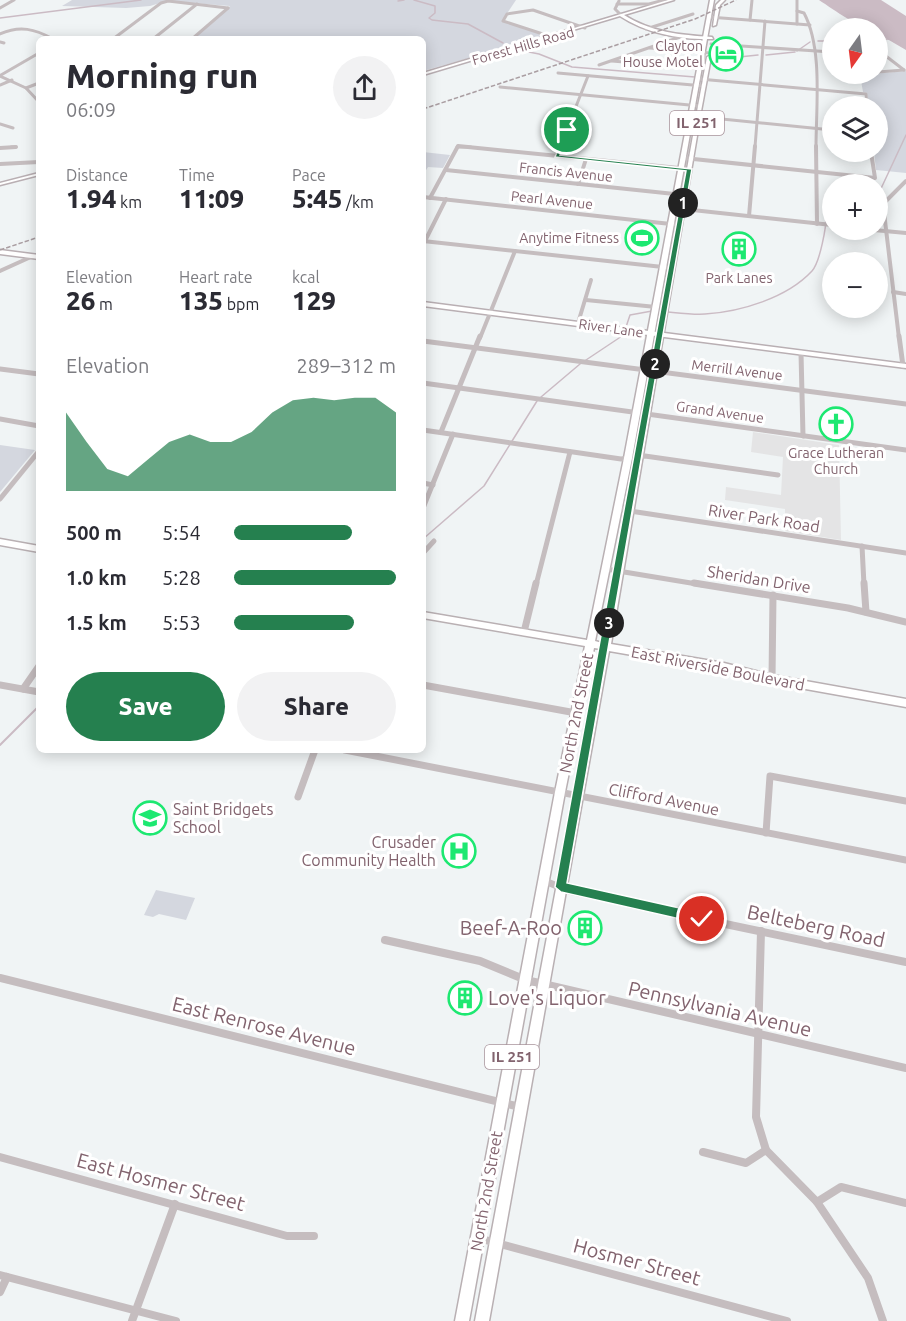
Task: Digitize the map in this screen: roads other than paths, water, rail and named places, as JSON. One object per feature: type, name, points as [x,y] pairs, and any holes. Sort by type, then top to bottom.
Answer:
[{"type":"main road","name":"North 2nd Street","points":[[710,40],[709,17],[712,0]]},
{"type":"main road","name":"North 2nd Street","points":[[697,105],[704,86],[704,69],[715,17],[723,0]]},
{"type":"main road","name":"North 2nd Street","points":[[659,310],[672,268],[691,159],[697,86],[704,69]]},
{"type":"main road","name":"North 2nd Street","points":[[462,1321],[560,792],[644,370],[655,334],[676,194],[695,117]]},
{"type":"main road","name":"North 2nd Street","points":[[482,1321],[654,372],[655,334]]},
{"type":"main road","points":[[0,542],[36,548]]},
{"type":"main road","name":"East Riverside Boulevard","points":[[426,616],[606,645],[724,667],[772,679],[906,703]]},
{"type":"main road","points":[[571,737],[587,740]]},
{"type":"street","points":[[0,8],[14,0]]},
{"type":"street","points":[[620,0],[615,9],[622,16],[646,29],[763,49],[822,53]]},
{"type":"street","points":[[650,0],[657,3]]},
{"type":"street","points":[[617,4],[657,3],[664,0]]},
{"type":"street","name":"Forest Hills Road","points":[[633,13],[672,0]]},
{"type":"street","points":[[750,20],[752,0]]},
{"type":"street","points":[[796,0],[797,24]]},
{"type":"street","points":[[117,36],[161,3],[175,1],[228,8],[195,36]]},
{"type":"street","name":"Forest Hills Road","points":[[426,72],[679,1]]},
{"type":"street","points":[[157,36],[197,3]]},
{"type":"street","points":[[550,37],[503,21],[507,14],[534,10],[583,27]]},
{"type":"street","points":[[797,11],[804,13],[810,25],[815,53],[815,172],[819,224]]},
{"type":"street","points":[[646,29],[693,14]]},
{"type":"street","points":[[709,17],[810,25]]},
{"type":"street","points":[[748,216],[765,21]]},
{"type":"street","points":[[0,34],[14,28],[32,28],[47,36]]},
{"type":"street","points":[[598,65],[683,36]]},
{"type":"street","points":[[647,48],[707,53]]},
{"type":"street","points":[[659,65],[662,49]]},
{"type":"street","points":[[0,76],[36,55]]},
{"type":"street","points":[[888,58],[904,70],[888,71]]},
{"type":"street","points":[[612,61],[704,69]]},
{"type":"street","points":[[558,73],[704,86]]},
{"type":"street","points":[[0,76],[13,80],[26,88],[36,99]]},
{"type":"street","points":[[557,156],[588,76]]},
{"type":"street","points":[[699,79],[866,94],[866,96]]},
{"type":"street","points":[[0,85],[13,80]]},
{"type":"street","points":[[26,88],[36,84]]},
{"type":"street","points":[[500,87],[697,105]]},
{"type":"street","points":[[695,117],[822,129]]},
{"type":"street","points":[[0,124],[13,128]]},
{"type":"street","points":[[430,198],[458,146],[689,169]]},
{"type":"street","points":[[16,147],[0,149],[3,152],[1,164],[36,162]]},
{"type":"street","points":[[578,184],[586,159]]},
{"type":"street","points":[[684,159],[875,178],[873,162]]},
{"type":"street","name":"Francis Avenue","points":[[446,170],[684,195]]},
{"type":"street","points":[[0,186],[36,177]]},
{"type":"street","points":[[888,199],[906,181]]},
{"type":"street","name":"Pearl Avenue","points":[[426,197],[680,225]]},
{"type":"street","points":[[426,238],[446,199]]},
{"type":"street","points":[[674,208],[822,224]]},
{"type":"street","points":[[888,231],[906,233]]},
{"type":"street","points":[[887,240],[904,366]]},
{"type":"street","points":[[426,242],[672,268]]},
{"type":"street","points":[[441,432],[515,251]]},
{"type":"street","points":[[0,252],[36,257]]},
{"type":"street","points":[[0,271],[36,257]]},
{"type":"street","points":[[578,323],[591,280]]},
{"type":"street","points":[[893,292],[906,294]]},
{"type":"street","points":[[586,300],[659,310]]},
{"type":"street","name":"River Lane","points":[[426,304],[904,366]]},
{"type":"street","name":"Merrill Avenue","points":[[426,341],[906,404]]},
{"type":"street","points":[[801,353],[803,436]]},
{"type":"street","points":[[0,369],[36,374]]},
{"type":"street","name":"Grand Avenue","points":[[426,383],[906,450]]},
{"type":"street","points":[[0,419],[36,425]]},
{"type":"street","points":[[426,430],[570,452],[628,458],[645,456],[778,475]]},
{"type":"street","points":[[426,502],[453,434]]},
{"type":"street","points":[[524,632],[570,452]]},
{"type":"street","points":[[0,499],[36,455]]},
{"type":"street","points":[[426,484],[434,485]]},
{"type":"street","name":"River Park Road","points":[[617,509],[906,553]]},
{"type":"street","points":[[426,550],[434,541]]},
{"type":"street","points":[[862,546],[866,612]]},
{"type":"street","name":"Sheridan Drive","points":[[606,568],[773,595],[866,612],[906,622]]},
{"type":"street","points":[[772,679],[773,595]]},
{"type":"street","points":[[23,689],[36,670]]},
{"type":"street","points":[[0,685],[36,691]]},
{"type":"street","points":[[426,686],[576,713]]},
{"type":"street","points":[[298,797],[314,753]]},
{"type":"street","name":"Clifford Avenue","points":[[360,753],[906,860]]},
{"type":"street","points":[[766,833],[770,776],[906,801]]},
{"type":"street","name":"Belteberg Road","points":[[545,881],[561,887],[906,962]]},
{"type":"street","points":[[761,931],[756,1035],[756,1118],[766,1150],[817,1202],[868,1278],[883,1321]]},
{"type":"street","name":"Pennsylvania Avenue","points":[[385,940],[480,961],[526,980],[542,984],[906,1068]]},
{"type":"street","name":"East Renrose Avenue","points":[[0,978],[520,1107]]},
{"type":"street","points":[[703,1152],[746,1163],[766,1150]]},
{"type":"street","name":"East Hosmer Street","points":[[0,1156],[287,1236],[314,1236]]},
{"type":"street","points":[[817,1202],[841,1187],[906,1203]]},
{"type":"street","points":[[132,1321],[175,1204]]},
{"type":"street","name":"Hosmer Street","points":[[478,1238],[788,1321]]},
{"type":"street","points":[[0,1292],[3,1276],[176,1321]]},
{"type":"waterway","points":[[0,18],[141,0]]},
{"type":"waterway","points":[[398,1],[404,0]]},
{"type":"waterway","points":[[414,0],[435,6],[435,13],[429,18],[432,20],[468,24],[503,43]]},
{"type":"waterway","points":[[797,51],[810,42]]},
{"type":"waterway","points":[[519,50],[539,54],[572,67],[695,77]]},
{"type":"waterway","points":[[766,55],[795,52]]},
{"type":"waterway","points":[[739,57],[758,55]]},
{"type":"waterway","points":[[888,174],[906,135]]},
{"type":"waterway","points":[[658,311],[693,314],[719,313],[748,307],[776,296],[802,281],[812,271],[818,260],[823,240]]},
{"type":"waterway","points":[[541,397],[580,364],[619,338],[624,333],[630,315],[652,311]]},
{"type":"waterway","points":[[426,536],[484,486],[537,401]]},
{"type":"waterway","points":[[0,745],[36,709]]},
{"type":"railway","points":[[426,108],[695,19],[736,0]]},
{"type":"railway","points":[[0,250],[36,238]]},
{"type":"place","name":"Clayton House Motel","points":[[726,54]]},
{"type":"place","name":"Anytime Fitness","points":[[642,238]]},
{"type":"place","name":"Park Lanes","points":[[739,249]]},
{"type":"place","name":"Grace Lutheran Church","points":[[836,424]]},
{"type":"place","name":"Saint Bridgets School","points":[[150,818]]},
{"type":"place","name":"Crusader Community Health","points":[[459,851]]},
{"type":"place","name":"Beef-A-Roo","points":[[585,928]]},
{"type":"place","name":"Love's Liquor","points":[[465,998]]}]
